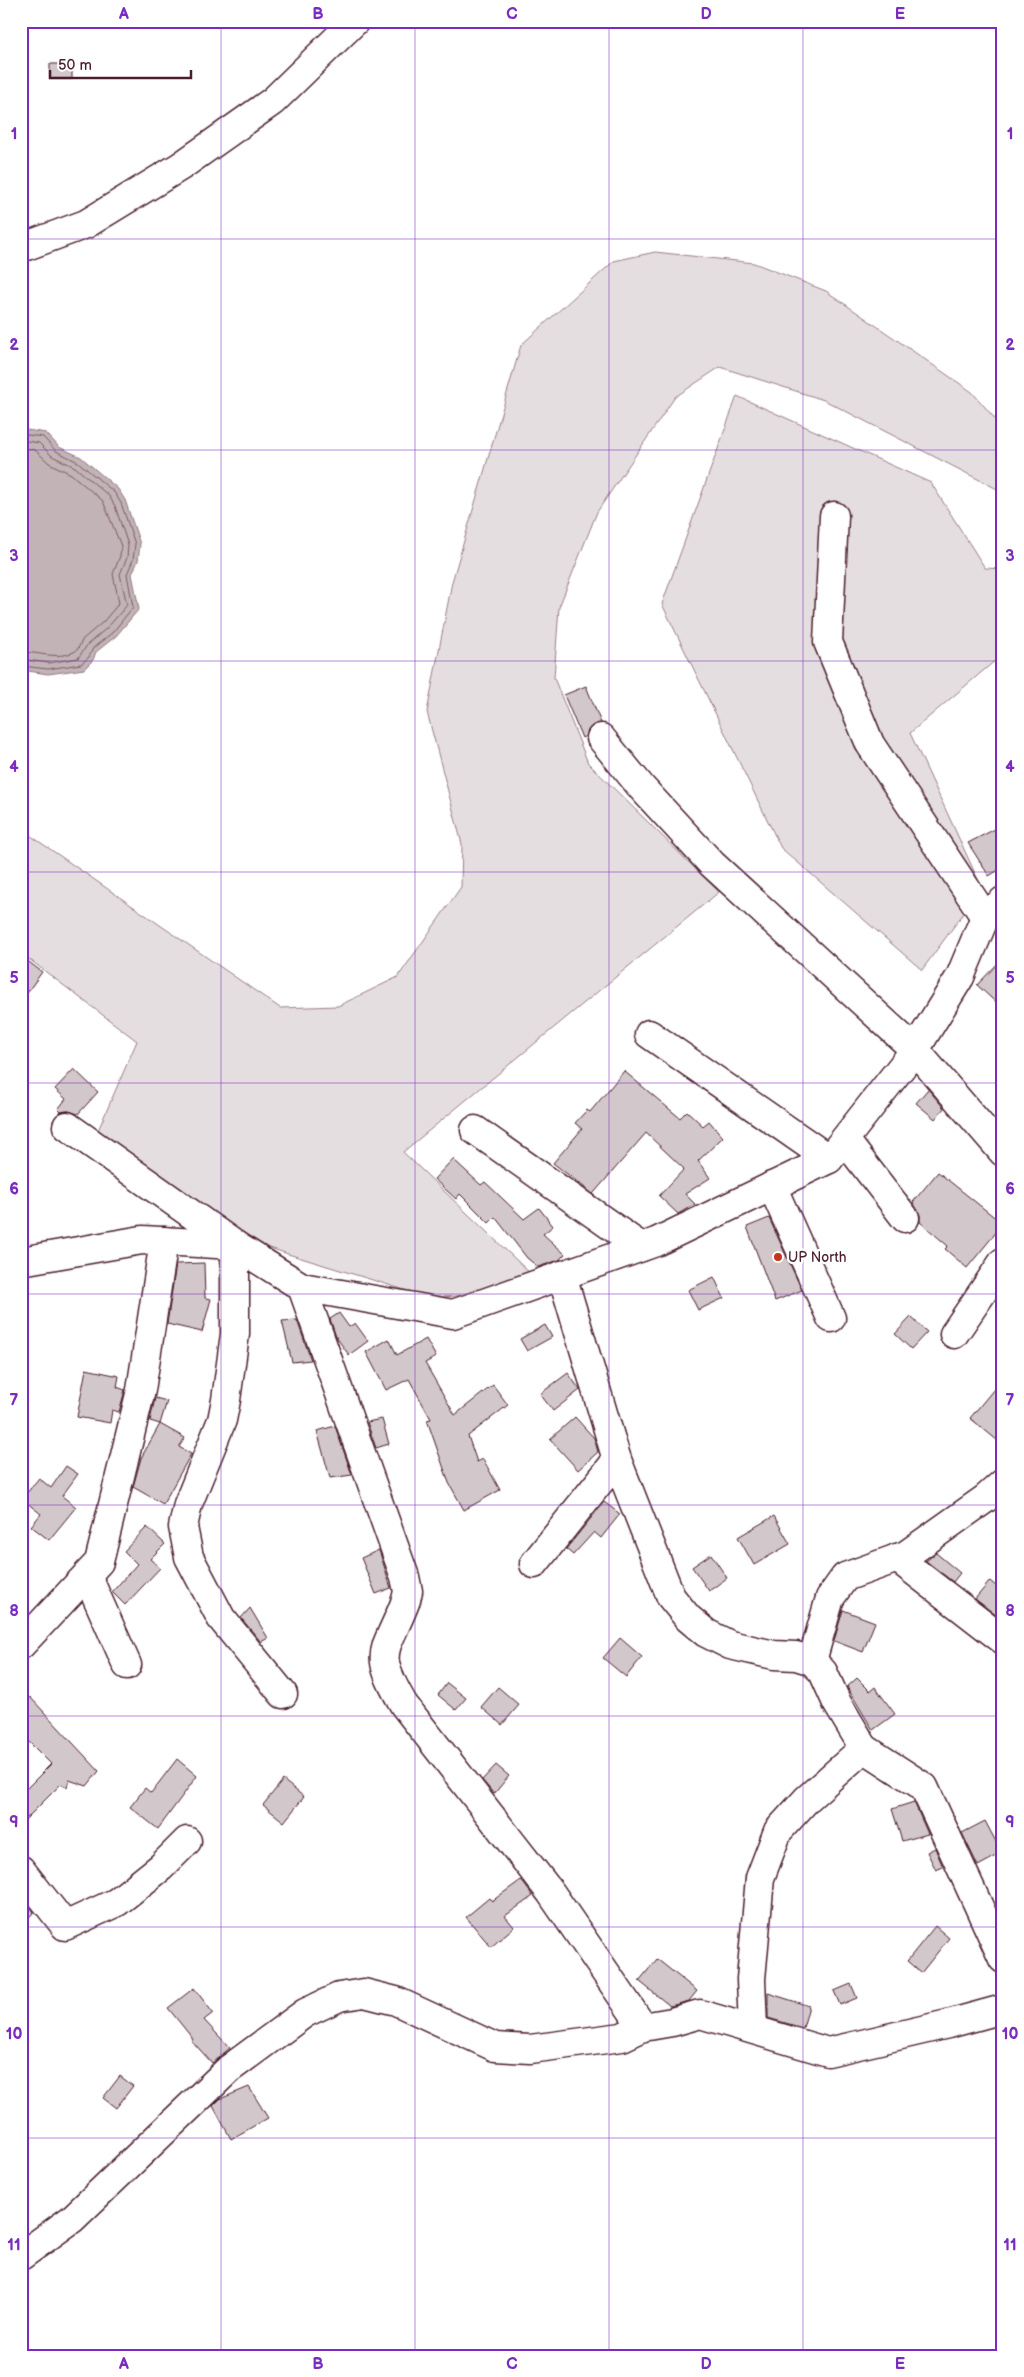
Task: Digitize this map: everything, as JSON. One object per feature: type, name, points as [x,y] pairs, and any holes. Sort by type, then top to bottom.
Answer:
[{"type":"street","points":[[21,248],[86,224],[181,166],[273,101],[355,21]]},
{"type":"street","points":[[67,1126],[235,1246],[302,1287],[453,1314],[641,1247],[772,1186],[837,1149],[915,1050],[960,976],[994,909],[870,744],[828,642],[834,516]]},
{"type":"street","points":[[601,738],[642,788],[712,864],[915,1050],[1003,1152]]},
{"type":"street","points":[[648,1034],[837,1149],[905,1218]]},
{"type":"street","points":[[474,1130],[641,1247]]},
{"type":"street","points":[[772,1186],[831,1318]]},
{"type":"street","points":[[21,1261],[142,1240],[235,1246]]},
{"type":"street","points":[[21,1645],[99,1562],[141,1390],[164,1241]]},
{"type":"street","points":[[235,1246],[235,1341],[226,1400],[222,1420],[188,1504],[183,1527],[189,1557],[221,1618],[283,1694]]},
{"type":"street","points":[[954,1334],[1003,1262]]},
{"type":"street","points":[[562,1275],[618,1460],[671,1597],[688,1618],[706,1633],[730,1644],[774,1655],[796,1656],[812,1661],[823,1672],[837,1703],[864,1748],[924,1787],[1003,1959]]},
{"type":"street","points":[[302,1287],[405,1577],[408,1592],[406,1600],[384,1650],[384,1664],[389,1680],[404,1705],[551,1893],[642,2027]]},
{"type":"street","points":[[534,1564],[618,1460]]},
{"type":"street","points":[[812,1661],[830,1598],[845,1577],[897,1558],[924,1543],[1003,1483]]},
{"type":"street","points":[[897,1558],[1003,1640]]},
{"type":"street","points":[[87,1575],[128,1665]]},
{"type":"street","points":[[753,2028],[751,1979],[760,1878],[778,1830],[807,1799],[864,1748]]},
{"type":"street","points":[[21,1870],[65,1926],[117,1902],[161,1867],[188,1840]]},
{"type":"street","points":[[21,2256],[72,2219],[229,2069],[305,2013],[339,1997],[364,1993],[396,2001],[495,2047],[530,2050],[622,2037],[642,2027],[672,2022],[700,2014],[753,2028],[828,2052],[1003,2009]]},
{"type":"shaded area","points":[[655,252],[754,263],[826,291],[972,392],[1003,428],[1003,492],[824,400],[720,367],[675,397],[597,512],[559,607],[554,678],[588,763],[719,892],[403,1152],[531,1274],[491,1293],[431,1298],[228,1234],[96,1135],[137,1041],[21,953],[21,829],[280,1008],[338,1006],[398,977],[461,887],[462,844],[427,712],[452,582],[521,345],[614,261]]},
{"type":"shaded area","points":[[737,396],[931,483],[985,568],[1003,569],[1003,654],[910,733],[982,888],[922,970],[781,848],[662,604]]},
{"type":"water","points":[[21,429],[46,433],[59,447],[81,457],[118,489],[125,500],[140,544],[138,561],[132,574],[139,609],[116,636],[96,652],[93,660],[84,669],[48,674],[21,670]]},
{"type":"building","points":[[50,64],[72,64],[72,79],[50,79]]},
{"type":"building","points":[[586,686],[601,723],[592,726],[586,736],[582,738],[564,695]]},
{"type":"building","points":[[997,828],[1003,845],[1003,867],[989,876],[968,843]]},
{"type":"building","points":[[21,956],[42,972],[21,1001]]},
{"type":"building","points":[[1003,958],[1003,1009],[977,985]]},
{"type":"building","points":[[74,1069],[98,1092],[78,1114],[69,1111],[61,1112],[58,1109],[66,1099],[55,1089]]},
{"type":"building","points":[[624,1071],[680,1118],[687,1111],[703,1126],[709,1121],[723,1137],[698,1161],[710,1178],[685,1194],[695,1204],[678,1214],[659,1196],[684,1169],[646,1133],[593,1194],[553,1163],[582,1129],[575,1123],[587,1110],[590,1112]]},
{"type":"building","points":[[928,1089],[944,1108],[935,1119],[916,1103]]},
{"type":"building","points":[[453,1159],[481,1185],[485,1182],[524,1219],[539,1208],[553,1226],[543,1234],[565,1254],[559,1260],[538,1267],[527,1258],[495,1217],[489,1223],[460,1194],[456,1199],[434,1179]]},
{"type":"building","points":[[938,1172],[1003,1224],[967,1268],[945,1249],[948,1246],[920,1222],[920,1215],[913,1202]]},
{"type":"building","name":"UP North","points":[[769,1218],[802,1290],[775,1301],[747,1227]]},
{"type":"building","points":[[204,1263],[205,1298],[211,1299],[202,1332],[167,1324],[176,1264]]},
{"type":"building","points":[[714,1277],[724,1298],[698,1310],[688,1290]]},
{"type":"building","points":[[339,1313],[349,1327],[355,1323],[368,1341],[349,1355],[336,1337],[330,1319]]},
{"type":"building","points":[[911,1317],[927,1332],[911,1349],[895,1334]]},
{"type":"building","points":[[297,1320],[311,1360],[292,1362],[282,1321]]},
{"type":"building","points":[[545,1325],[552,1337],[527,1351],[520,1339]]},
{"type":"building","points":[[389,1339],[397,1355],[426,1339],[436,1357],[425,1363],[455,1415],[493,1385],[508,1405],[468,1436],[477,1462],[483,1459],[500,1490],[464,1510],[449,1483],[427,1420],[431,1419],[409,1379],[386,1390],[366,1352]]},
{"type":"building","points":[[86,1369],[119,1376],[117,1387],[125,1390],[119,1412],[112,1410],[110,1423],[77,1417]]},
{"type":"building","points":[[568,1373],[580,1390],[553,1411],[540,1394]]},
{"type":"building","points":[[994,1389],[1003,1396],[1003,1445],[970,1418]]},
{"type":"building","points":[[155,1398],[167,1401],[160,1424],[150,1421]]},
{"type":"building","points":[[575,1417],[594,1438],[598,1452],[578,1470],[550,1439]]},
{"type":"building","points":[[382,1419],[389,1444],[376,1448],[367,1422]]},
{"type":"building","points":[[160,1424],[185,1438],[179,1447],[191,1454],[163,1504],[133,1487],[141,1458]]},
{"type":"building","points":[[335,1426],[352,1475],[330,1478],[317,1431]]},
{"type":"building","points":[[66,1466],[78,1474],[62,1496],[76,1507],[49,1540],[31,1526],[41,1514],[22,1499],[39,1478],[51,1488]]},
{"type":"building","points":[[604,1502],[620,1514],[601,1538],[594,1532],[573,1555],[566,1549]]},
{"type":"building","points":[[774,1516],[790,1544],[754,1565],[738,1537]]},
{"type":"building","points":[[147,1527],[165,1544],[150,1559],[160,1568],[125,1605],[112,1592],[137,1564],[124,1551]]},
{"type":"building","points":[[379,1550],[391,1588],[376,1594],[361,1558]]},
{"type":"building","points":[[936,1553],[960,1573],[953,1582],[926,1561]]},
{"type":"building","points":[[711,1554],[727,1578],[709,1591],[692,1567]]},
{"type":"building","points":[[990,1581],[1003,1592],[1001,1619],[975,1599]]},
{"type":"building","points":[[250,1608],[268,1638],[261,1642],[241,1618]]},
{"type":"building","points":[[843,1610],[875,1622],[863,1652],[834,1641]]},
{"type":"building","points":[[620,1638],[642,1657],[626,1677],[603,1658]]},
{"type":"building","points":[[857,1678],[870,1691],[875,1687],[895,1714],[873,1730],[847,1687]]},
{"type":"building","points":[[447,1683],[466,1698],[456,1710],[438,1695]]},
{"type":"building","points":[[498,1687],[519,1705],[502,1725],[481,1707]]},
{"type":"building","points":[[30,1697],[99,1771],[87,1786],[69,1780],[67,1787],[61,1784],[21,1824],[21,1794],[51,1764],[21,1734],[21,1710]]},
{"type":"building","points":[[177,1759],[197,1776],[158,1829],[130,1807],[145,1788],[151,1793]]},
{"type":"building","points":[[496,1765],[509,1776],[494,1794],[482,1780]]},
{"type":"building","points":[[283,1780],[304,1797],[284,1822],[263,1805]]},
{"type":"building","points":[[914,1802],[928,1834],[902,1841],[892,1809]]},
{"type":"building","points":[[985,1821],[1002,1853],[978,1866],[962,1833]]},
{"type":"building","points":[[935,1848],[943,1867],[936,1870],[927,1852]]},
{"type":"building","points":[[521,1880],[533,1896],[505,1916],[514,1927],[491,1947],[466,1917],[489,1898],[492,1901]]},
{"type":"building","points":[[21,1896],[34,1912],[21,1926]]},
{"type":"building","points":[[935,1926],[949,1938],[921,1973],[907,1961]]},
{"type":"building","points":[[657,1959],[697,1991],[689,2001],[670,2006],[639,1981]]},
{"type":"building","points":[[851,1984],[857,1998],[840,2005],[834,1991]]},
{"type":"building","points":[[194,1988],[213,2013],[204,2020],[230,2048],[212,2063],[191,2040],[193,2039],[168,2008]]},
{"type":"building","points":[[768,1993],[809,2006],[803,2028],[768,2018]]},
{"type":"building","points":[[120,2076],[133,2086],[116,2108],[103,2098]]},
{"type":"building","points":[[249,2087],[268,2118],[231,2139],[213,2106],[220,2099]]},
{"type":"place","name":"UP North","points":[[778,1257]]}]
